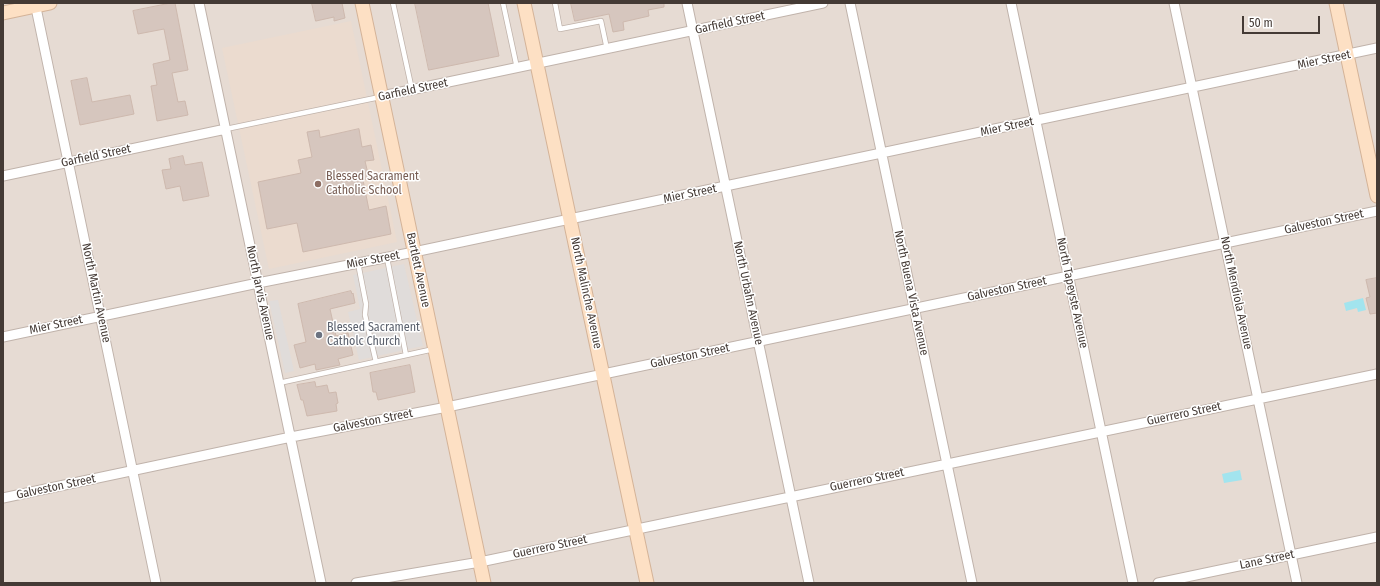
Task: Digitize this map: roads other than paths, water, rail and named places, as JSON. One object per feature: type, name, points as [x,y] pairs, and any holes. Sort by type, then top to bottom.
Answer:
[{"type":"main road","points":[[3,13],[50,3]]},
{"type":"main road","name":"Bartlett Avenue","points":[[362,3],[484,583]]},
{"type":"main road","name":"North Malinche Avenue","points":[[524,3],[647,583]]},
{"type":"main road","points":[[1336,3],[1377,196]]},
{"type":"street","name":"North Jarvis Avenue","points":[[199,3],[321,583]]},
{"type":"street","name":"North Urbahn Avenue","points":[[687,3],[809,583]]},
{"type":"street","name":"Garfield Street","points":[[382,96],[823,3]]},
{"type":"street","name":"North Buena Vista Avenue","points":[[850,3],[972,583]]},
{"type":"street","name":"North Tapeyste Avenue","points":[[1011,3],[1133,583]]},
{"type":"street","name":"North Mendiola Avenue","points":[[1174,3],[1297,583]]},
{"type":"street","name":"North Martin Avenue","points":[[35,5],[156,583]]},
{"type":"street","name":"Mier Street","points":[[3,337],[258,283],[387,258],[1377,48]]},
{"type":"street","name":"Garfield Street","points":[[3,176],[226,129]]},
{"type":"street","name":"Galveston Street","points":[[3,498],[291,437],[447,407],[1377,211]]},
{"type":"street","name":"Guerrero Street","points":[[356,583],[480,562],[635,528],[1377,374]]},
{"type":"street","name":"Lane Street","points":[[1158,583],[1377,537]]},
{"type":"lane","points":[[393,3],[412,90]]},
{"type":"lane","points":[[503,3],[517,68]]},
{"type":"lane","points":[[555,3],[560,29],[601,21],[607,49]]},
{"type":"lane","name":"Garfield Street","points":[[226,129],[382,96]]},
{"type":"lane","points":[[387,258],[406,355]]},
{"type":"lane","points":[[358,263],[366,304],[365,315],[376,362]]},
{"type":"lane","points":[[279,382],[435,349]]},
{"type":"water","points":[[1363,298],[1366,310],[1358,312],[1357,308],[1346,311],[1344,303]]},
{"type":"water","points":[[1240,470],[1242,480],[1224,483],[1222,474]]},
{"type":"place","name":"Blessed Sacrament Catholic School","points":[[318,184]]},
{"type":"place","name":"Blessed Sacrament Catholc Church","points":[[319,335]]}]
